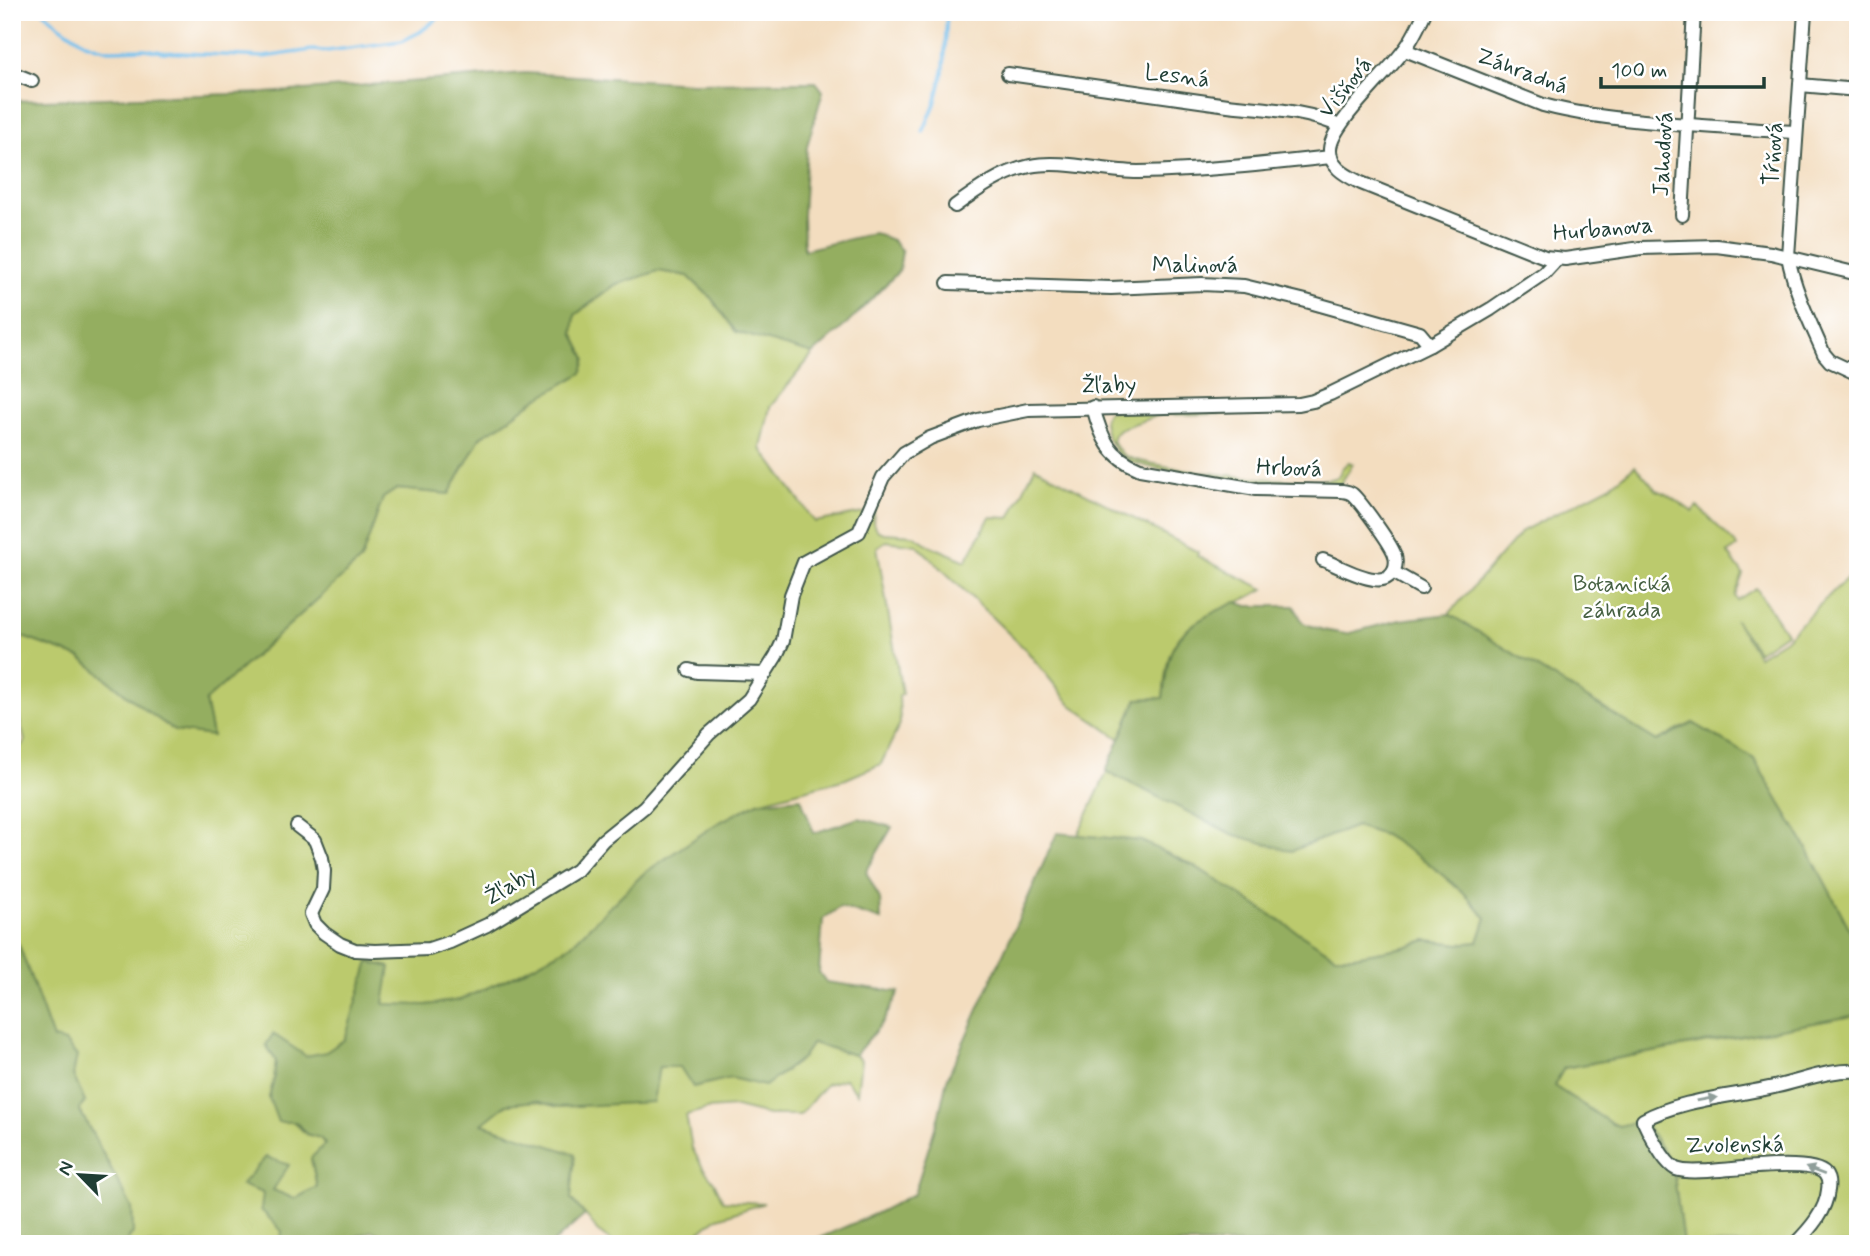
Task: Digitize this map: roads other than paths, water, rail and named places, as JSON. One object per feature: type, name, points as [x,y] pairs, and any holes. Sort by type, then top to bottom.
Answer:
[{"type":"street","name":"Višňová","points":[[1331,157],[1329,149],[1339,126],[1405,50],[1425,12]]},
{"type":"street","name":"Jahodová","points":[[1682,215],[1695,12]]},
{"type":"street","name":"Tŕňová","points":[[1805,12],[1788,256],[1796,287],[1824,354],[1830,361],[1858,374]]},
{"type":"street","name":"Záhradná","points":[[1405,50],[1543,105],[1566,111],[1687,125],[1796,132]]},
{"type":"street","points":[[12,73],[32,81]]},
{"type":"street","name":"Lesná","points":[[1008,74],[1293,113],[1339,126]]},
{"type":"street","points":[[1800,85],[1858,90]]},
{"type":"street","points":[[955,206],[992,181],[1035,165],[1138,172],[1331,157]]},
{"type":"street","name":"Hurbanova","points":[[1331,157],[1334,165],[1343,173],[1361,183],[1531,253],[1557,259],[1641,248],[1716,246],[1788,256],[1858,274]]},
{"type":"street","name":"Žľaby","points":[[297,826],[315,840],[322,858],[323,889],[312,914],[315,924],[324,933],[355,950],[429,949],[450,942],[487,925],[577,870],[603,840],[644,807],[709,734],[749,699],[783,641],[791,595],[804,562],[859,532],[883,477],[904,453],[914,446],[948,430],[995,416],[1028,410],[1306,403],[1430,345],[1544,273],[1557,259]]},
{"type":"street","name":"Malinová","points":[[948,283],[1111,288],[1244,286],[1420,333],[1430,345]]},
{"type":"street","name":"Hrbová","points":[[1093,407],[1099,428],[1112,451],[1126,464],[1140,469],[1256,489],[1350,493],[1395,553],[1393,572]]},
{"type":"street","points":[[1323,560],[1373,579],[1384,579],[1393,572],[1421,589]]},
{"type":"street","points":[[689,670],[765,674]]},
{"type":"street","name":"Zvolenská","points":[[1795,1244],[1826,1203],[1829,1184],[1827,1176],[1821,1171],[1796,1165],[1681,1170],[1673,1167],[1653,1140],[1643,1120],[1677,1105],[1755,1091],[1826,1073],[1858,1071]]},
{"type":"waterway","points":[[44,12],[83,42],[109,50],[145,49],[264,57],[402,41],[420,32],[446,12]]},
{"type":"waterway","points":[[740,12],[756,12]]},
{"type":"waterway","points":[[923,132],[935,104],[944,68],[947,12]]},
{"type":"park label","name":"Botanická záhrada","points":[[1622,598]]}]
